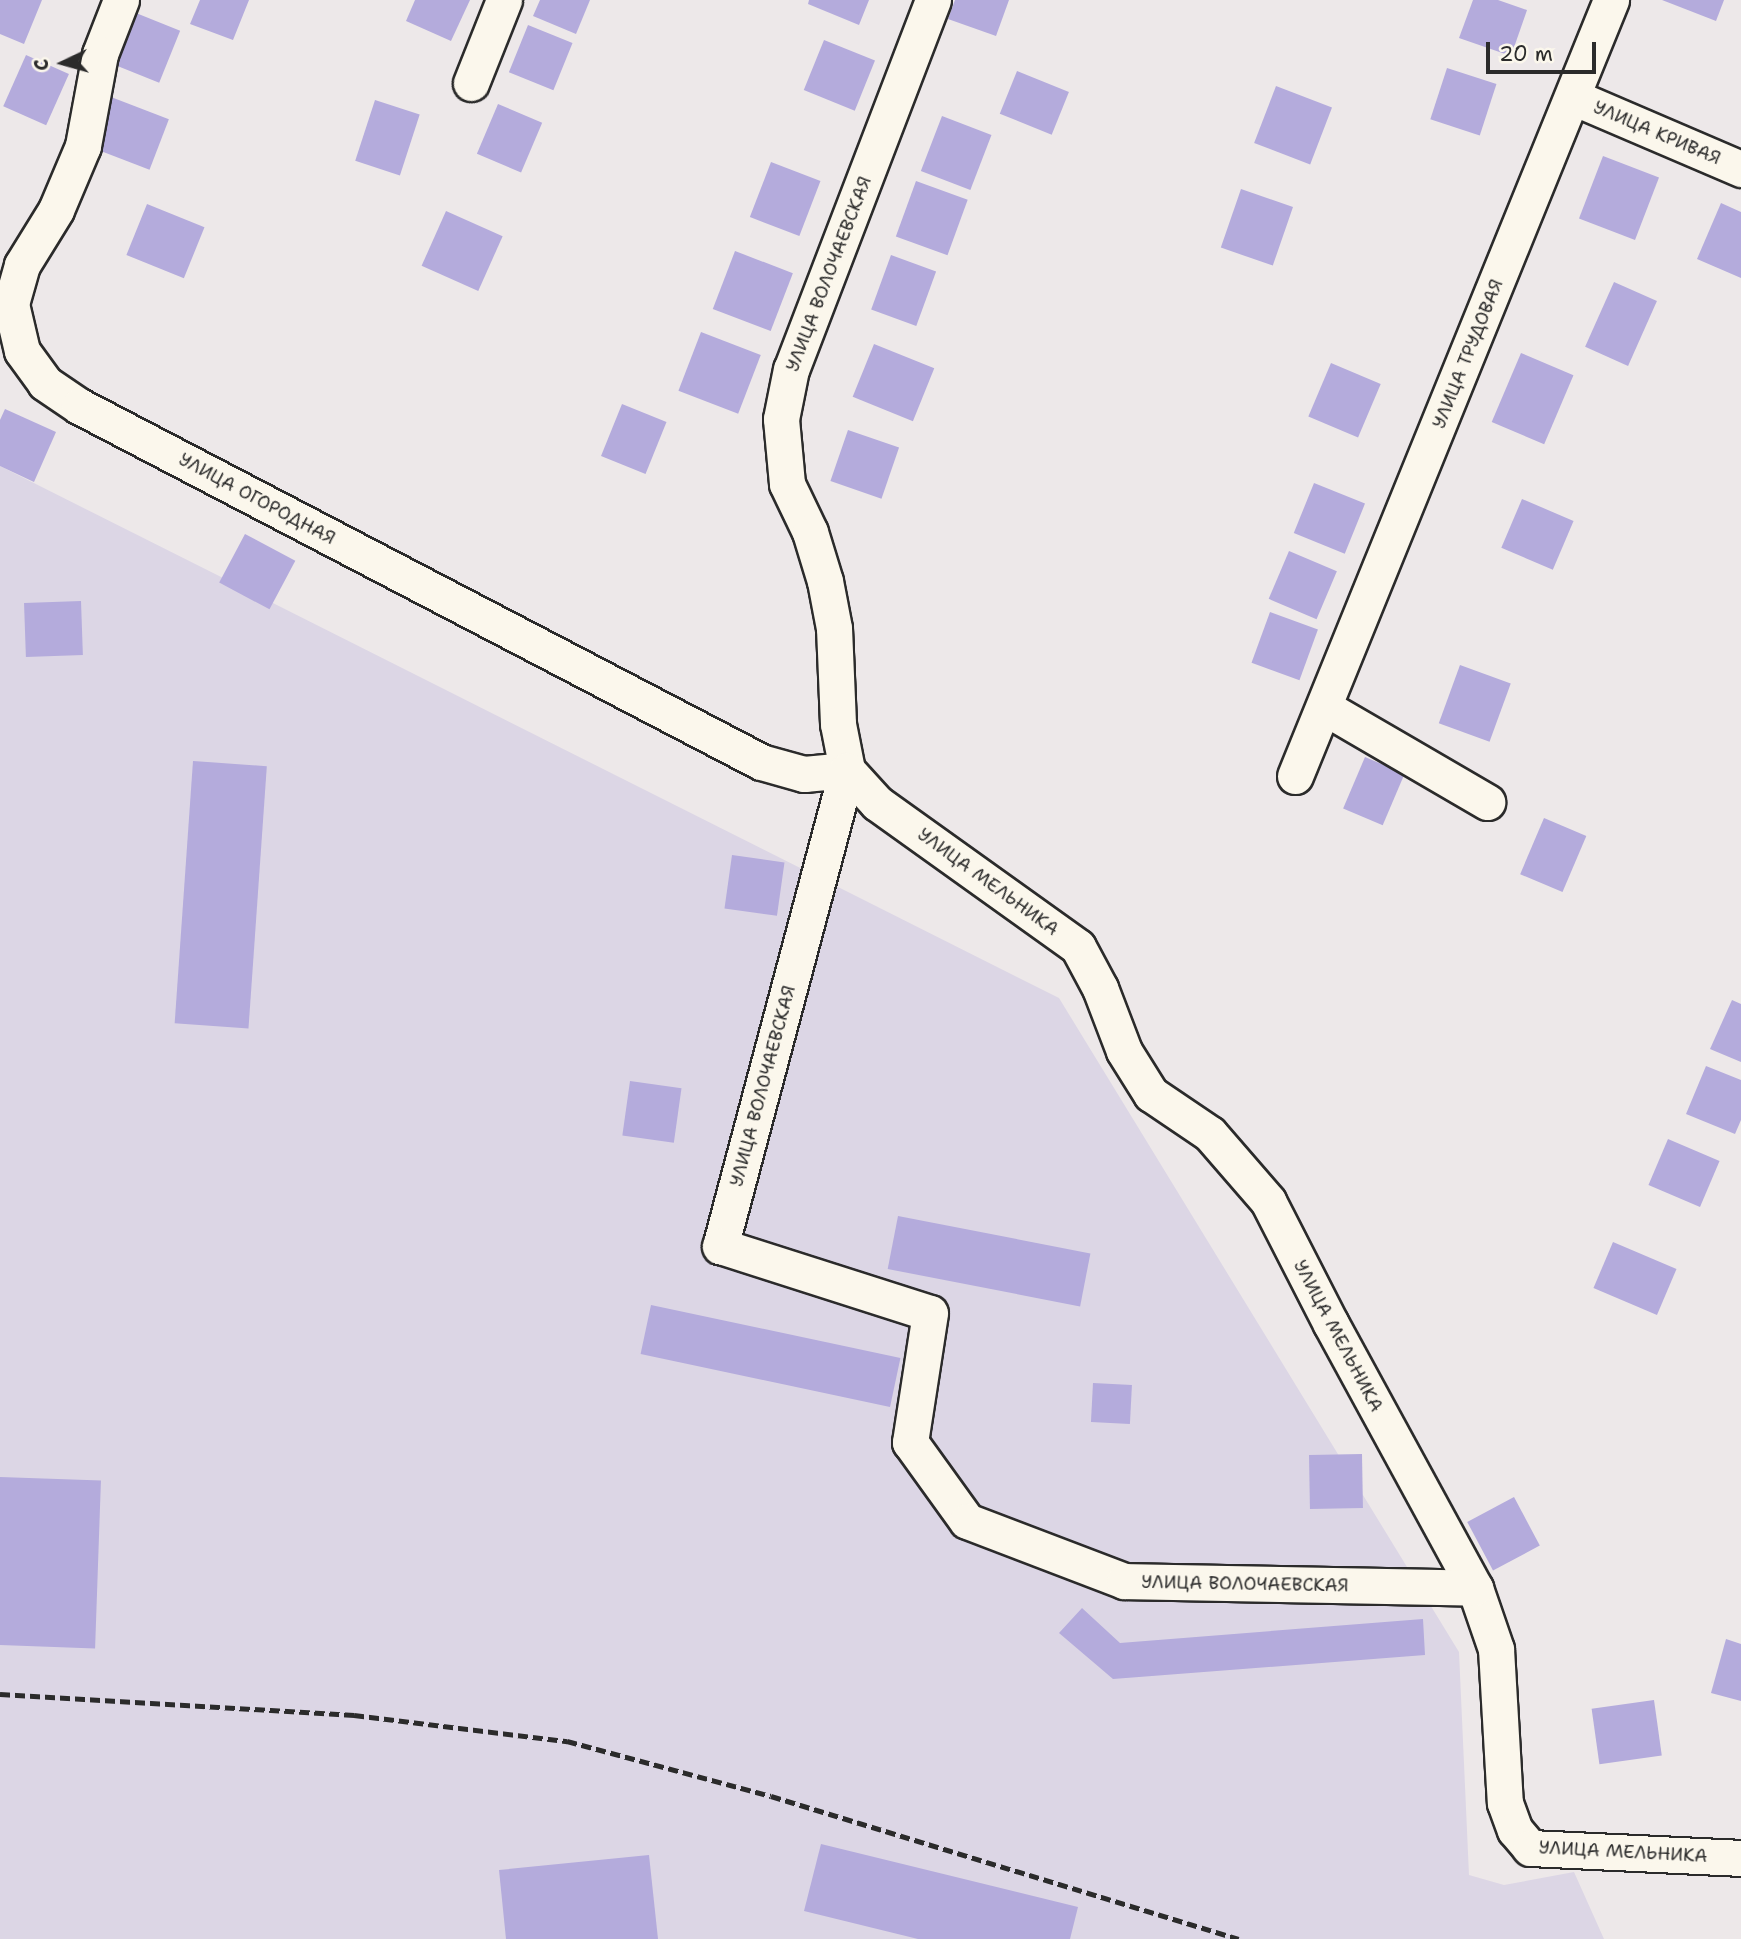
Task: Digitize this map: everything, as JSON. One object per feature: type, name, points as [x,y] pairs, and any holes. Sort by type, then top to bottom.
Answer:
[{"type":"street","name":"УЛИЦА ОГОРОДНАЯ","points":[[121,0],[100,54],[83,146],[56,210],[22,265],[11,304],[22,351],[45,383],[79,406],[761,762],[804,774],[847,770]]},
{"type":"street","points":[[471,83],[504,0]]},
{"type":"street","name":"УЛИЦА ВОЛОЧАЕВСКАЯ","points":[[933,0],[791,369],[781,419],[787,484],[810,532],[825,581],[834,628],[838,723],[847,770],[720,1246],[930,1313],[910,1442],[967,1521],[1124,1581],[1475,1588]]},
{"type":"street","name":"УЛИЦА ТРУДОВАЯ","points":[[1295,776],[1611,0]]},
{"type":"street","name":"УЛИЦА КРИВАЯ","points":[[1573,97],[1741,169]]},
{"type":"street","points":[[1324,707],[1486,802]]},
{"type":"street","name":"УЛИЦА МЕЛЬНИКА","points":[[847,770],[877,803],[1078,947],[1100,988],[1124,1051],[1151,1094],[1210,1134],[1268,1201],[1331,1324],[1475,1588],[1496,1649],[1505,1803],[1516,1830],[1530,1848],[1741,1858]]},
{"type":"shaded area","points":[[0,466],[1059,998],[1459,1652],[1469,1875],[1504,1885],[1574,1872],[1604,1939],[0,1939]]},
{"type":"building","points":[[0,0],[42,0],[24,44],[0,34]]},
{"type":"building","points":[[200,0],[249,0],[233,40],[190,24]]},
{"type":"building","points":[[415,0],[470,0],[451,41],[406,21]]},
{"type":"building","points":[[540,0],[590,0],[576,34],[533,16]]},
{"type":"building","points":[[809,0],[869,0],[859,25],[808,4]]},
{"type":"building","points":[[955,0],[1009,0],[996,36],[948,19]]},
{"type":"building","points":[[1473,0],[1498,0],[1527,10],[1511,56],[1459,38]]},
{"type":"building","points":[[1662,0],[1724,0],[1716,21]]},
{"type":"building","points":[[131,11],[180,31],[159,83],[110,63]]},
{"type":"building","points":[[528,25],[573,43],[553,90],[509,72]]},
{"type":"building","points":[[824,40],[875,61],[855,111],[804,90]]},
{"type":"building","points":[[26,55],[69,74],[46,125],[3,106]]},
{"type":"building","points":[[1447,68],[1496,84],[1480,135],[1430,119]]},
{"type":"building","points":[[1017,71],[1069,92],[1052,135],[1000,114]]},
{"type":"building","points":[[1276,86],[1332,108],[1310,164],[1254,143]]},
{"type":"building","points":[[111,97],[169,119],[150,170],[92,147]]},
{"type":"building","points":[[375,100],[420,115],[400,175],[355,161]]},
{"type":"building","points":[[498,104],[542,123],[521,172],[477,154]]},
{"type":"building","points":[[942,116],[991,135],[970,190],[921,171]]},
{"type":"building","points":[[1603,156],[1659,178],[1635,240],[1579,219]]},
{"type":"building","points":[[771,162],[820,181],[799,236],[750,217]]},
{"type":"building","points":[[916,181],[968,200],[948,255],[896,236]]},
{"type":"building","points":[[1241,189],[1293,207],[1273,266],[1221,248]]},
{"type":"building","points":[[1721,203],[1741,212],[1741,278],[1697,259]]},
{"type":"building","points":[[147,204],[204,227],[184,278],[126,255]]},
{"type":"building","points":[[446,211],[503,236],[478,291],[422,266]]},
{"type":"building","points":[[735,251],[793,273],[771,331],[713,309]]},
{"type":"building","points":[[891,255],[936,271],[916,326],[871,310]]},
{"type":"building","points":[[1614,282],[1657,301],[1628,366],[1585,347]]},
{"type":"building","points":[[701,332],[761,355],[738,414],[678,391]]},
{"type":"building","points":[[874,344],[934,368],[913,421],[853,397]]},
{"type":"building","points":[[1521,353],[1573,375],[1544,444],[1492,422]]},
{"type":"building","points":[[1331,363],[1381,384],[1358,437],[1308,416]]},
{"type":"building","points":[[622,404],[667,422],[646,474],[601,456]]},
{"type":"building","points":[[5,409],[56,432],[34,482],[0,466],[0,420]]},
{"type":"building","points":[[848,430],[899,448],[881,499],[830,481]]},
{"type":"building","points":[[1314,483],[1365,504],[1345,554],[1294,533]]},
{"type":"building","points":[[1522,499],[1574,521],[1553,570],[1501,548]]},
{"type":"building","points":[[245,534],[295,561],[270,609],[219,583]]},
{"type":"building","points":[[1289,551],[1337,571],[1317,619],[1269,599]]},
{"type":"building","points":[[81,601],[83,655],[26,657],[24,603]]},
{"type":"building","points":[[1270,612],[1318,629],[1299,680],[1252,663]]},
{"type":"building","points":[[1460,665],[1511,683],[1490,742],[1439,723]]},
{"type":"building","points":[[1365,757],[1405,774],[1383,825],[1343,809]]},
{"type":"building","points":[[193,761],[267,766],[248,1029],[175,1023]]},
{"type":"building","points":[[1544,818],[1586,836],[1563,892],[1520,874]]},
{"type":"building","points":[[732,855],[784,862],[777,916],[724,908]]},
{"type":"building","points":[[1732,1000],[1741,1004],[1741,1062],[1710,1049]]},
{"type":"building","points":[[1706,1066],[1741,1080],[1741,1120],[1735,1134],[1686,1114]]},
{"type":"building","points":[[630,1081],[681,1088],[674,1143],[622,1135]]},
{"type":"building","points":[[1668,1139],[1720,1161],[1700,1207],[1648,1185]]},
{"type":"building","points":[[898,1216],[1090,1253],[1080,1306],[888,1269]]},
{"type":"building","points":[[1613,1242],[1677,1269],[1657,1315],[1593,1288]]},
{"type":"building","points":[[651,1305],[900,1358],[890,1407],[641,1354]]},
{"type":"building","points":[[1093,1383],[1132,1385],[1130,1424],[1091,1422]]},
{"type":"building","points":[[1362,1454],[1363,1508],[1310,1509],[1309,1455]]},
{"type":"building","points":[[0,1477],[101,1481],[95,1648],[0,1645]]},
{"type":"building","points":[[1514,1497],[1540,1546],[1493,1570],[1467,1522]]},
{"type":"building","points":[[1082,1608],[1120,1643],[1423,1619],[1425,1655],[1113,1679],[1059,1633]]},
{"type":"building","points":[[1726,1639],[1741,1644],[1741,1701],[1711,1693]]},
{"type":"building","points":[[1654,1700],[1662,1755],[1599,1764],[1592,1709]]},
{"type":"building","points":[[821,1844],[1078,1907],[1070,1939],[918,1939],[804,1911]]},
{"type":"building","points":[[649,1855],[658,1939],[506,1939],[499,1870]]},
{"type":"railway","points":[[0,1694],[354,1715],[567,1741],[771,1796],[1239,1939]]}]
